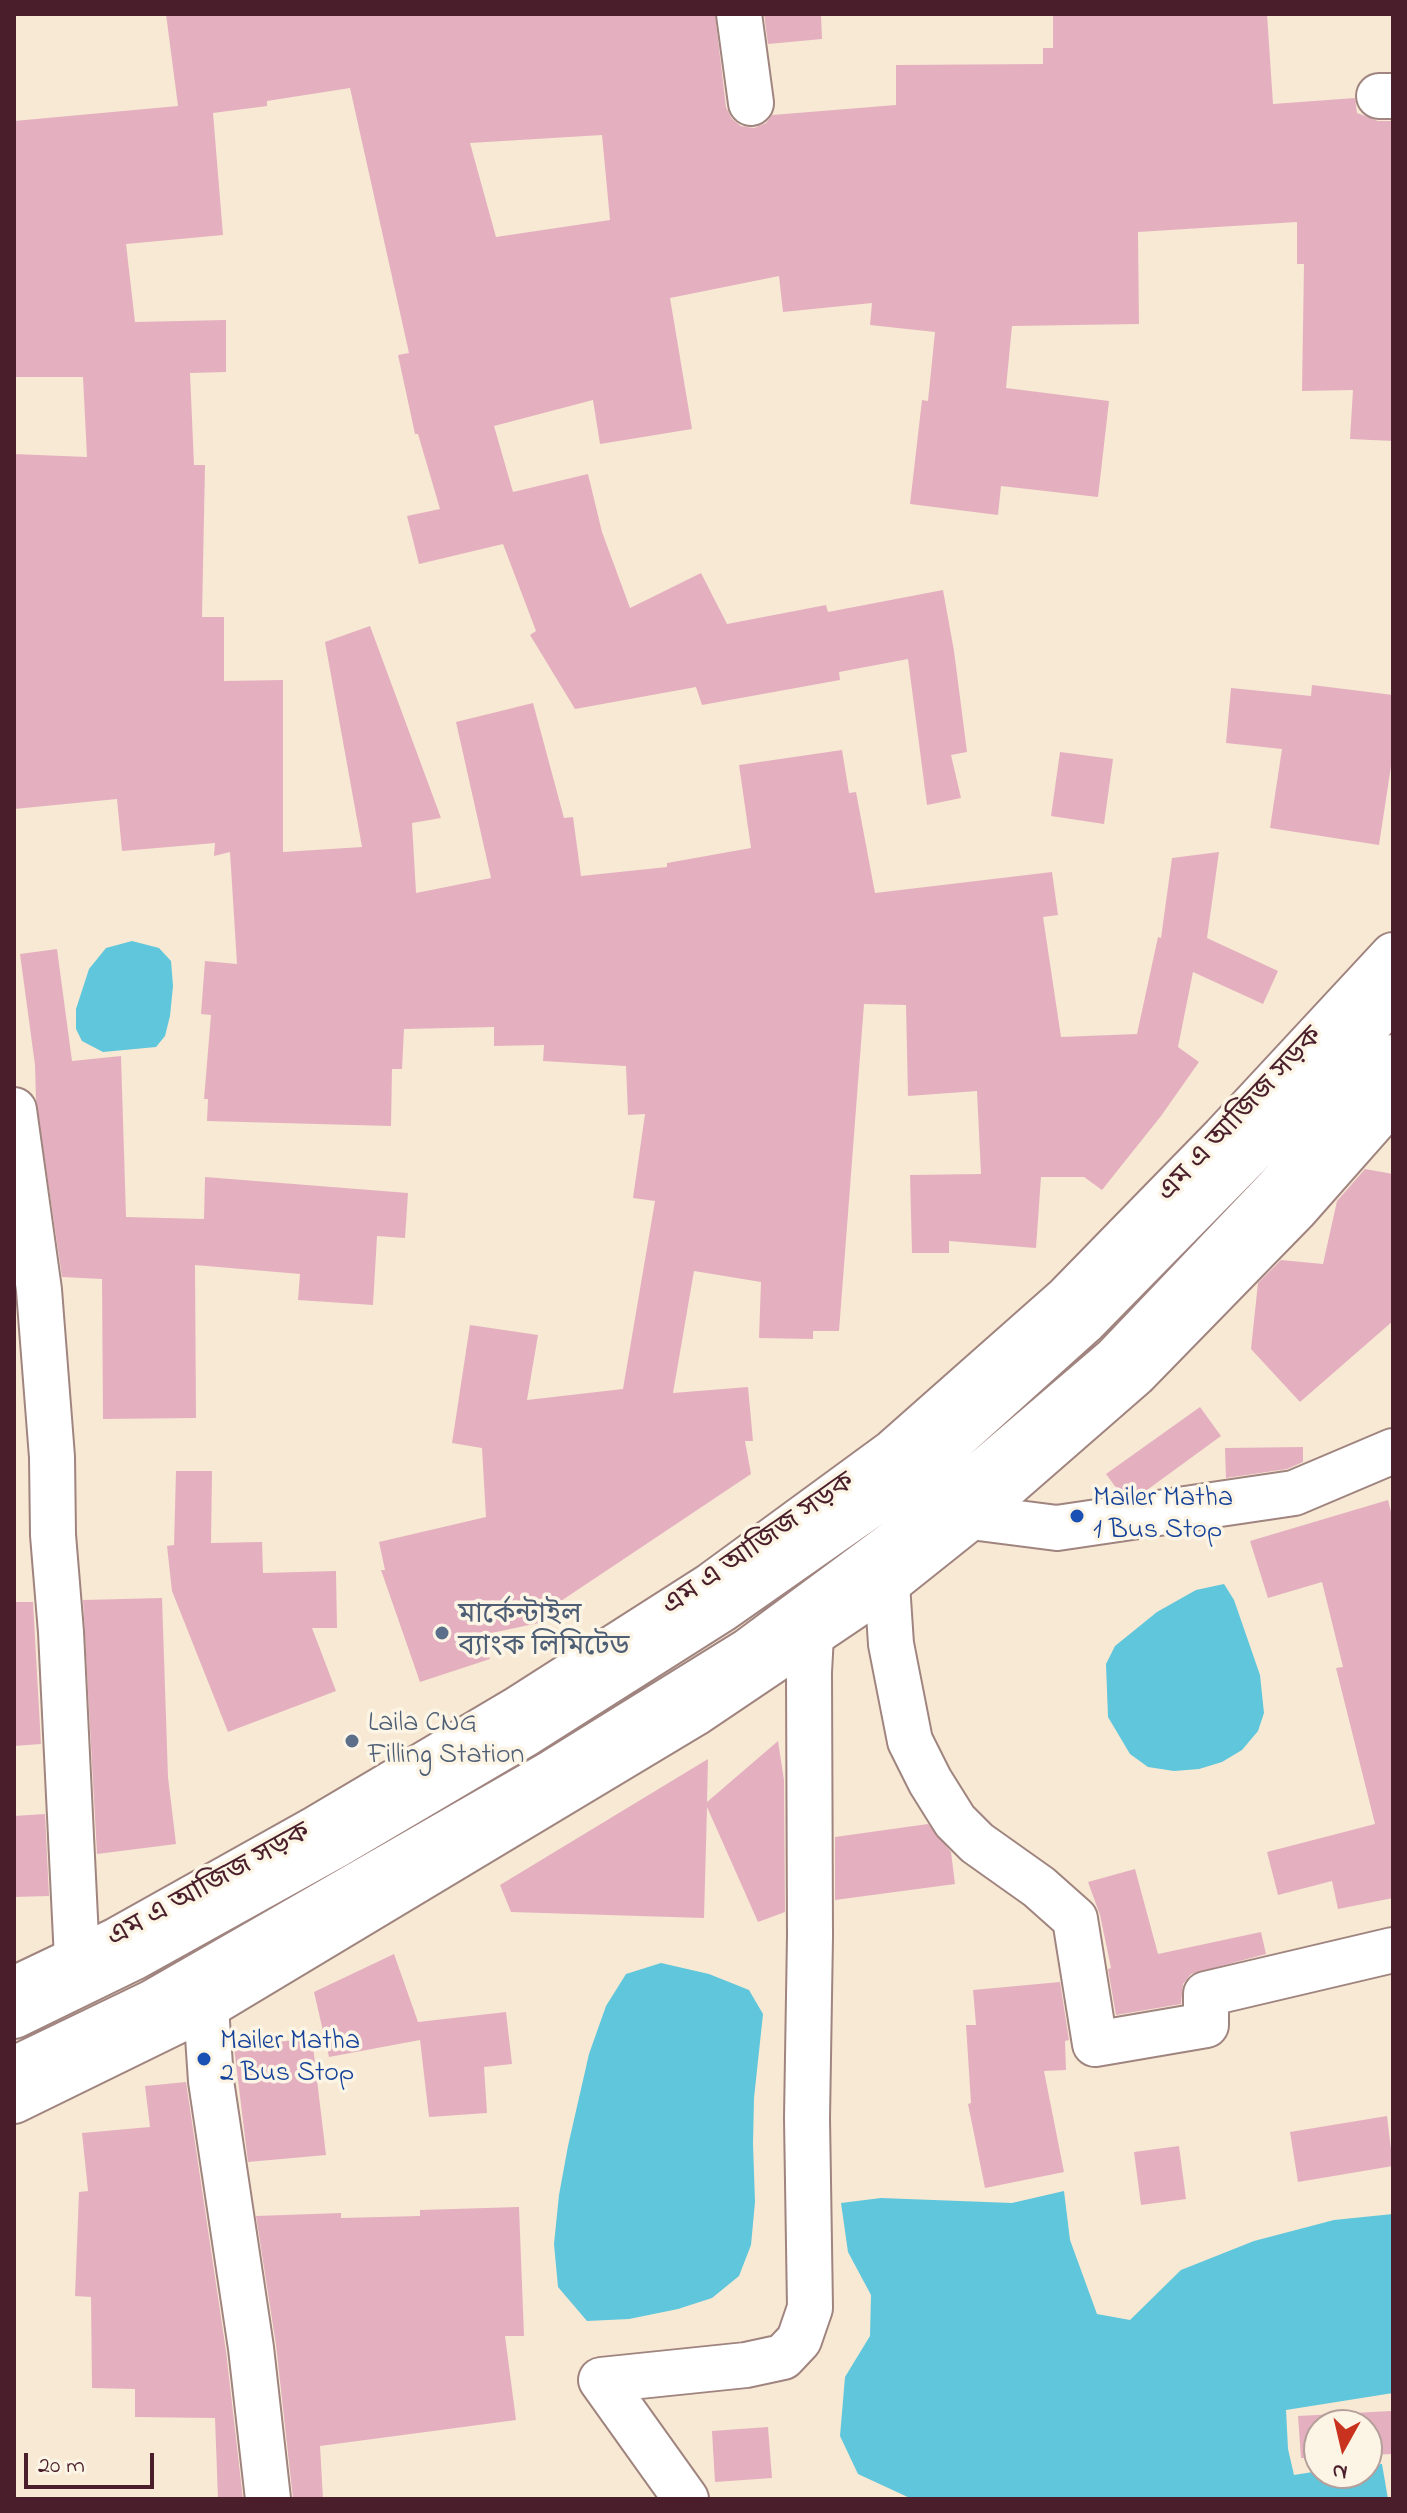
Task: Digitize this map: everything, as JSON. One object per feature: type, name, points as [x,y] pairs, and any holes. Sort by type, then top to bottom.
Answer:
[{"type":"main road","points":[[739,14],[751,103]]},
{"type":"main road","name":"এম এ আজিজ সড়ক","points":[[14,1989],[117,1940],[317,1828],[516,1710],[710,1586],[893,1452],[1066,1299],[1224,1137],[1393,955]]},
{"type":"main road","points":[[14,2016],[146,1951],[335,1846],[527,1733],[721,1610],[914,1475],[1083,1323],[1248,1155],[1393,998]]},
{"type":"main road","points":[[14,2069],[179,1987],[553,1772],[761,1641],[941,1508],[1115,1359],[1277,1189],[1393,1057]]},
{"type":"main road","points":[[14,2101],[206,2007],[694,1714],[887,1584],[971,1517],[1135,1374],[1295,1210],[1393,1099]]},
{"type":"main road","points":[[14,1110],[39,1290],[52,1457],[53,1535],[61,1632],[77,1959]]},
{"type":"main road","points":[[971,1517],[1057,1528],[1294,1493],[1393,1451]]},
{"type":"main road","points":[[887,1584],[891,1644],[910,1741],[955,1821],[977,1843],[1039,1887],[1075,1919],[1095,2044],[1206,2025],[1206,1994],[1393,1950]]},
{"type":"main road","points":[[686,2499],[601,2380],[746,2365],[783,2357],[799,2340],[810,2308],[807,2118],[811,1635]]},
{"type":"main road","points":[[206,2007],[211,2081],[251,2348],[268,2499]]},
{"type":"water","points":[[132,941],[159,948],[171,961],[173,986],[165,1036],[156,1047],[103,1052],[82,1041],[76,1029],[76,1009],[89,969],[106,948]]},
{"type":"water","points":[[1224,1584],[1234,1600],[1260,1675],[1264,1713],[1258,1731],[1242,1750],[1222,1762],[1199,1769],[1174,1771],[1148,1767],[1130,1754],[1108,1717],[1106,1664],[1115,1646],[1157,1612],[1196,1590]]},
{"type":"water","points":[[661,1963],[709,1974],[749,1990],[763,2014],[754,2098],[755,2202],[751,2245],[739,2276],[712,2298],[629,2319],[587,2321],[558,2287],[554,2244],[568,2146],[589,2054],[606,2006],[626,1974]]},
{"type":"water","points":[[1064,2191],[1070,2240],[1097,2314],[1130,2320],[1181,2270],[1254,2241],[1334,2220],[1393,2214],[1393,2393],[1286,2410],[1288,2449],[1294,2475],[1303,2474],[1303,2489],[1383,2489],[1383,2470],[1388,2499],[912,2499],[858,2474],[840,2436],[845,2377],[870,2336],[871,2295],[848,2252],[841,2203],[881,2198],[1012,2203]]},
{"type":"building","points":[[166,14],[715,14],[726,107],[732,119],[741,126],[754,128],[766,123],[772,115],[896,105],[896,65],[1043,64],[1043,48],[1053,48],[1053,14],[1267,14],[1273,104],[1355,98],[1357,113],[1378,121],[1393,121],[1393,441],[1350,439],[1353,390],[1302,391],[1304,264],[1297,264],[1297,222],[1138,232],[1139,324],[1012,326],[1006,388],[1109,401],[1098,497],[1001,486],[998,515],[910,504],[922,400],[928,401],[935,332],[870,325],[872,303],[783,312],[779,276],[670,298],[692,429],[600,444],[593,400],[494,426],[513,492],[588,474],[602,532],[630,608],[701,573],[727,624],[826,605],[828,612],[943,590],[967,752],[951,755],[961,798],[927,805],[908,659],[839,672],[840,680],[702,705],[696,687],[575,709],[530,635],[536,631],[503,544],[419,564],[407,516],[440,509],[418,434],[415,434],[398,355],[409,353],[350,88],[267,101],[267,106],[213,113],[223,235],[126,244],[135,322],[226,320],[226,372],[190,373],[194,465],[205,465],[202,617],[224,617],[224,681],[283,680],[283,852],[362,847],[325,642],[370,626],[441,818],[412,823],[416,893],[491,878],[456,722],[533,703],[564,818],[573,817],[581,876],[667,867],[667,863],[751,848],[739,765],[842,750],[849,793],[856,792],[875,893],[1052,872],[1058,915],[1043,917],[1061,1037],[1137,1034],[1158,937],[1161,938],[1172,858],[1219,852],[1207,938],[1278,971],[1263,1004],[1193,972],[1178,1047],[1199,1062],[1102,1190],[1084,1177],[1041,1177],[1036,1248],[949,1241],[949,1253],[912,1253],[910,1175],[981,1174],[977,1091],[908,1096],[906,1005],[864,1004],[839,1331],[813,1331],[813,1339],[759,1338],[761,1282],[694,1271],[673,1393],[748,1387],[753,1441],[745,1441],[751,1474],[546,1611],[548,1621],[482,1635],[490,1659],[420,1682],[381,1570],[385,1570],[379,1542],[486,1517],[482,1448],[452,1443],[470,1325],[538,1335],[527,1400],[623,1389],[655,1201],[633,1198],[645,1114],[628,1115],[626,1066],[543,1061],[544,1045],[494,1046],[494,1027],[404,1029],[402,1069],[392,1069],[391,1126],[207,1121],[208,1099],[204,1099],[211,1015],[201,1014],[205,961],[237,964],[230,852],[214,856],[215,843],[122,851],[117,799],[14,809],[14,454],[87,457],[83,377],[14,377],[14,121],[178,106]],"holes":[[[602,135],[610,220],[496,237],[470,143]]]},
{"type":"building","points":[[764,14],[821,14],[822,39],[768,44]]},
{"type":"building","points":[[1312,685],[1393,695],[1393,753],[1379,845],[1270,828],[1282,749],[1226,743],[1231,688],[1311,696]]},
{"type":"building","points":[[1060,752],[1113,759],[1104,824],[1051,816]]},
{"type":"building","points":[[57,949],[72,1061],[121,1056],[126,1217],[204,1219],[205,1177],[408,1193],[405,1238],[377,1236],[373,1305],[298,1300],[300,1274],[195,1265],[196,1418],[103,1419],[102,1279],[62,1277],[36,1100],[35,1065],[20,954]]},
{"type":"building","points":[[1365,1169],[1393,1174],[1393,1321],[1300,1402],[1251,1349],[1258,1283],[1281,1260],[1323,1264],[1337,1201]]},
{"type":"building","points":[[1200,1407],[1221,1436],[1147,1490],[1120,1493],[1106,1474]]},
{"type":"building","points":[[1303,1447],[1303,1462],[1287,1469],[1226,1478],[1225,1448]]},
{"type":"building","points":[[176,1471],[212,1471],[211,1543],[262,1542],[263,1573],[336,1571],[337,1628],[312,1628],[336,1691],[228,1732],[172,1591],[167,1546],[174,1545]]},
{"type":"building","points":[[1388,1500],[1393,1520],[1393,1898],[1338,1909],[1332,1881],[1278,1895],[1267,1852],[1375,1824],[1336,1668],[1343,1667],[1322,1582],[1268,1598],[1250,1541]]},
{"type":"building","points":[[162,1598],[168,1777],[176,1844],[97,1854],[83,1600]]},
{"type":"building","points":[[14,1602],[33,1602],[41,1744],[14,1746]]},
{"type":"building","points":[[778,1741],[784,1780],[785,1912],[758,1922],[707,1807],[704,1918],[511,1912],[500,1885],[708,1759],[707,1802]]},
{"type":"building","points":[[45,1814],[49,1896],[14,1897],[14,1816]]},
{"type":"building","points":[[928,1824],[951,1852],[955,1884],[835,1900],[835,1837]]},
{"type":"building","points":[[1135,1869],[1158,1954],[1261,1932],[1266,1954],[1191,1974],[1183,1984],[1181,2004],[1116,2015],[1108,1969],[1111,1968],[1100,1915],[1088,1882]]},
{"type":"building","points":[[394,1954],[418,2022],[506,2012],[512,2064],[484,2067],[487,2113],[429,2117],[420,2040],[329,2057],[314,1992]]},
{"type":"building","points":[[1060,1982],[1069,2040],[1065,2041],[1066,2070],[1044,2071],[1064,2172],[985,2188],[968,2104],[971,2103],[966,2025],[976,2025],[973,1990]]},
{"type":"building","points":[[312,2038],[326,2155],[248,2162],[234,2047]]},
{"type":"building","points":[[186,2082],[226,2351],[243,2499],[218,2499],[215,2418],[135,2417],[135,2389],[92,2388],[91,2297],[75,2296],[79,2192],[88,2191],[82,2133],[150,2127],[145,2086]]},
{"type":"building","points":[[1387,2116],[1393,2166],[1298,2182],[1290,2132]]},
{"type":"building","points":[[1179,2146],[1186,2199],[1141,2205],[1134,2152]]},
{"type":"building","points":[[519,2207],[524,2336],[505,2336],[516,2420],[320,2446],[323,2499],[293,2499],[276,2345],[256,2216],[341,2213],[341,2218],[420,2216],[420,2210]]},
{"type":"building","points":[[1383,2411],[1391,2411],[1393,2454],[1383,2454]]},
{"type":"building","points":[[1298,2416],[1303,2416],[1303,2458],[1301,2458]]},
{"type":"building","points":[[768,2427],[772,2478],[715,2482],[712,2431]]},
{"type":"place","name":"Mailer Matha 1 Bus Stop","points":[[1077,1516]]},
{"type":"place","name":"মার্কেন্টাইল ব্যাংক লিমিটেড","points":[[442,1633]]},
{"type":"place","name":"Laila CNG Filling Station","points":[[352,1741]]},
{"type":"place","name":"Mailer Matha 2 Bus Stop","points":[[204,2059]]}]
